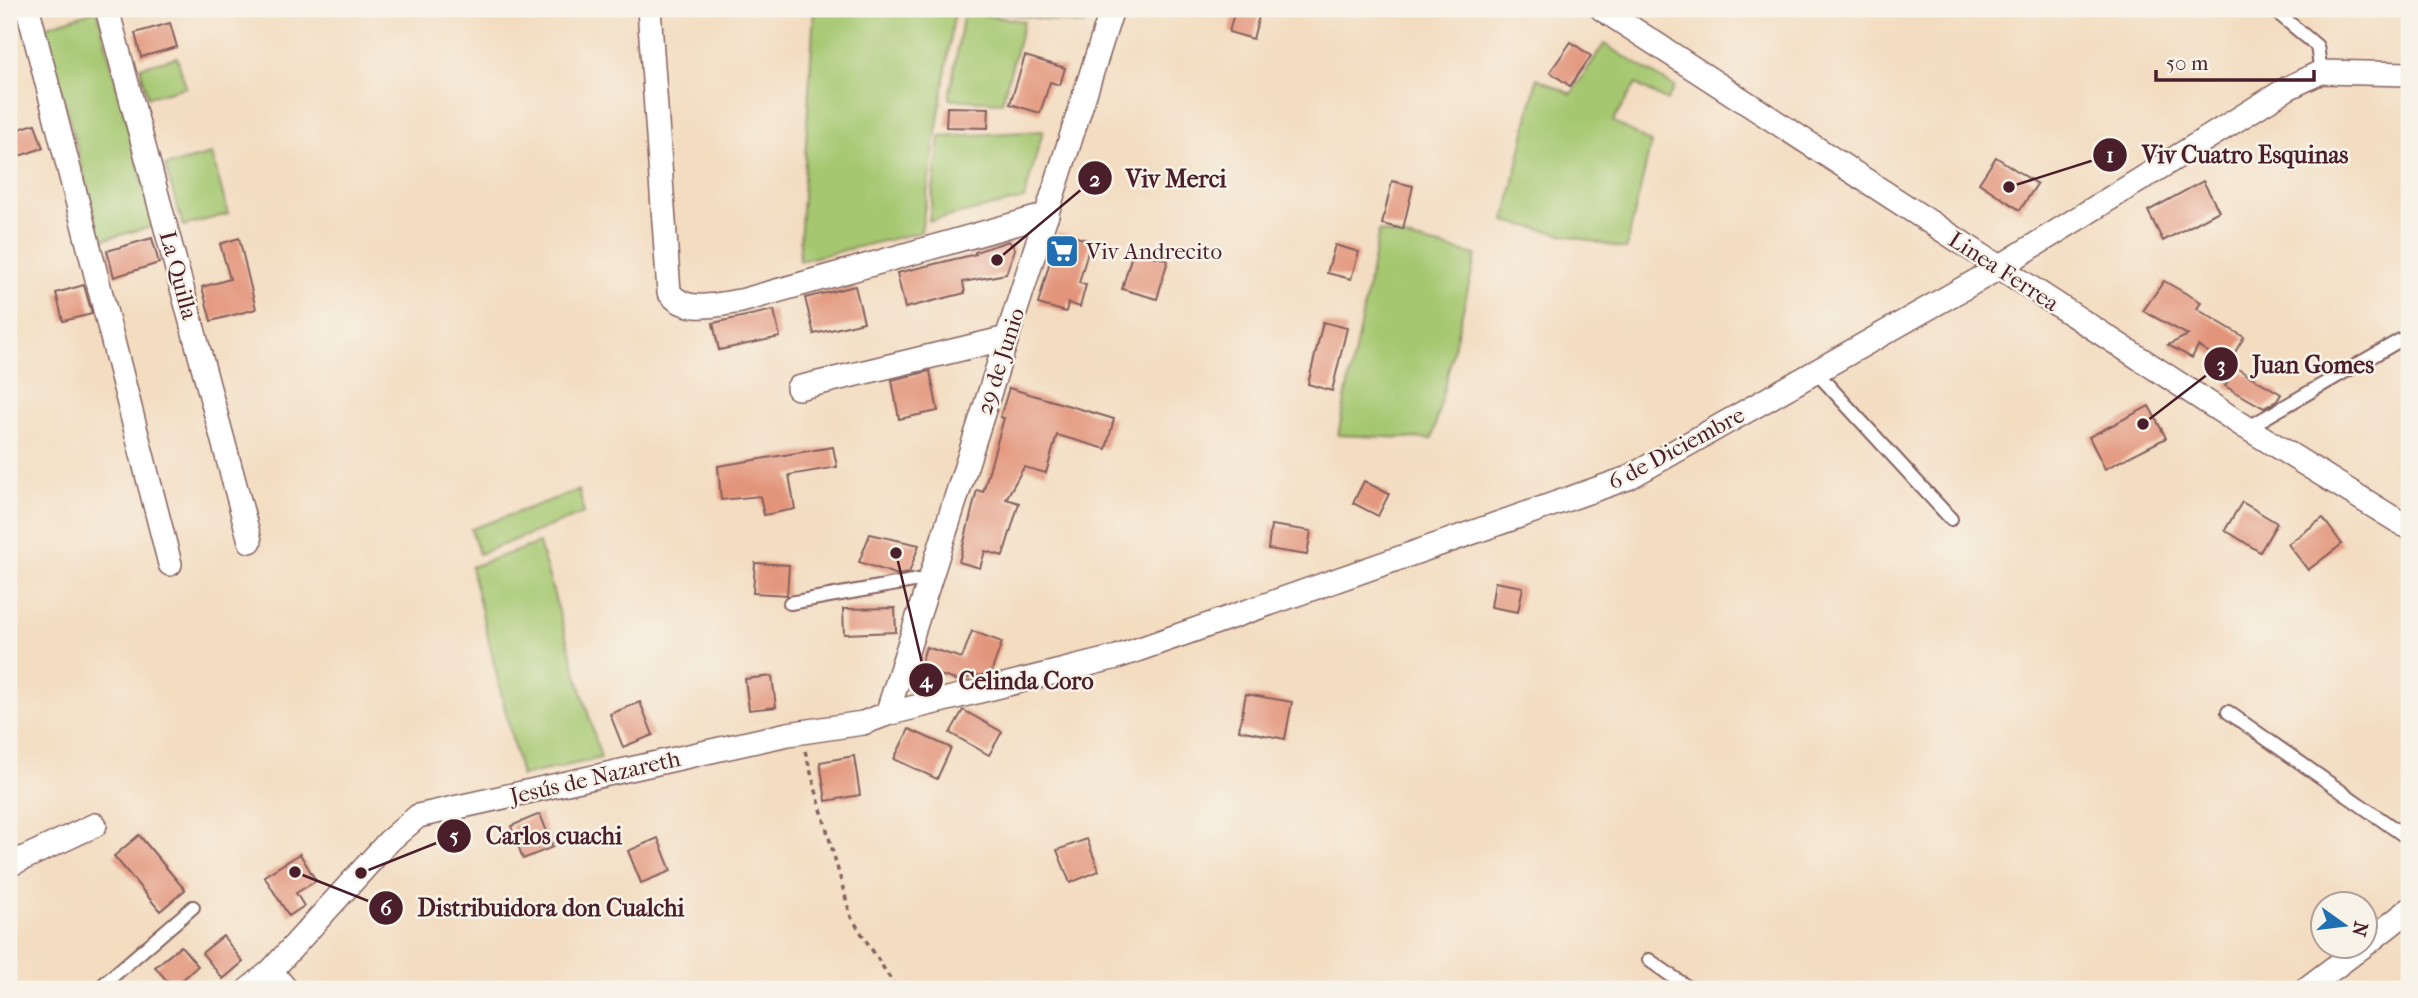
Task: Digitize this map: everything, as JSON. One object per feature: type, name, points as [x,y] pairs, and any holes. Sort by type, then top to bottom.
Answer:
[{"type":"street","points":[[28,9],[170,564]]},
{"type":"street","name":"La Quilla","points":[[107,9],[250,541]]},
{"type":"street","points":[[649,9],[670,292],[676,301],[690,306],[741,301],[1047,215]]},
{"type":"street","name":"29 de Junio","points":[[887,713],[1112,9]]},
{"type":"street","name":"Linea Ferrea","points":[[1602,9],[1998,268],[2409,528]]},
{"type":"street","name":"6 de Diciembre","points":[[887,713],[1117,657],[1628,478],[1998,268],[2288,88],[2321,72],[2409,74]]},
{"type":"street","points":[[798,388],[1007,338]]},
{"type":"street","name":"Jesús de Nazareth","points":[[249,989],[271,971],[389,841],[418,816],[800,732],[863,723],[887,713]]},
{"type":"street","points":[[9,865],[95,825]]},
{"type":"street","points":[[2380,933],[2409,911]]},
{"type":"street","points":[[2306,989],[2344,960]]},
{"type":"street","points":[[271,971],[286,989]]},
{"type":"lane","points":[[2273,9],[2317,46],[2321,72]]},
{"type":"lane","points":[[2247,428],[2409,335]]},
{"type":"lane","points":[[1816,372],[1951,519]]},
{"type":"lane","points":[[790,603],[930,578]]},
{"type":"lane","points":[[2228,712],[2409,839]]},
{"type":"lane","points":[[98,989],[193,907]]},
{"type":"lane","points":[[1649,960],[1689,989]]},
{"type":"path","points":[[800,732],[851,917],[897,989]]},
{"type":"green space","points":[[814,9],[955,9],[921,232],[799,261]]},
{"type":"green space","points":[[978,9],[1089,9],[1084,25]]},
{"type":"green space","points":[[97,10],[154,226],[101,240],[45,27]]},
{"type":"green space","points":[[964,12],[1024,21],[1002,102],[949,99]]},
{"type":"green space","points":[[1604,44],[1675,87],[1667,101],[1636,84],[1613,121],[1651,143],[1626,249],[1505,221],[1537,78],[1571,94]]},
{"type":"green space","points":[[177,57],[186,87],[148,97],[140,67]]},
{"type":"green space","points":[[1043,131],[1024,199],[929,221],[940,137]]},
{"type":"green space","points":[[212,154],[228,214],[183,226],[165,166]]},
{"type":"green space","points":[[1379,231],[1476,255],[1432,439],[1338,435]]},
{"type":"green space","points":[[579,490],[584,513],[479,554],[471,529]]},
{"type":"green space","points":[[539,543],[601,758],[521,776],[471,567]]},
{"type":"building","points":[[1235,9],[1260,12],[1253,39],[1229,32]]},
{"type":"building","points":[[170,23],[177,47],[141,57],[135,33]]},
{"type":"building","points":[[1571,42],[1591,56],[1570,86],[1550,72]]},
{"type":"building","points":[[1025,56],[1065,68],[1060,85],[1050,82],[1040,113],[1010,104]]},
{"type":"building","points":[[947,107],[989,108],[988,128],[946,127]]},
{"type":"building","points":[[35,124],[43,148],[16,157],[9,132]]},
{"type":"building","points":[[1996,157],[2037,184],[2020,210],[1979,183]]},
{"type":"building","points":[[1392,181],[1413,186],[1403,229],[1382,224]]},
{"type":"building","points":[[2203,181],[2219,211],[2163,241],[2148,211]]},
{"type":"building","points":[[1058,232],[1091,241],[1079,283],[1086,285],[1080,307],[1068,303],[1066,312],[1038,304]]},
{"type":"building","points":[[152,238],[159,263],[114,277],[107,251]]},
{"type":"building","points":[[239,238],[256,309],[211,321],[202,287],[230,279],[220,244]]},
{"type":"building","points":[[1009,241],[1015,249],[1006,274],[963,282],[965,293],[905,308],[897,273],[976,254],[975,252]]},
{"type":"building","points":[[1335,245],[1359,252],[1351,279],[1327,273]]},
{"type":"building","points":[[1133,251],[1168,260],[1157,299],[1122,289]]},
{"type":"building","points":[[2164,281],[2201,302],[2197,309],[2244,337],[2228,364],[2198,346],[2192,358],[2168,345],[2188,335],[2143,311]]},
{"type":"building","points":[[84,285],[92,314],[63,321],[56,293]]},
{"type":"building","points":[[855,286],[864,322],[814,334],[805,298]]},
{"type":"building","points":[[774,310],[780,337],[719,350],[713,323]]},
{"type":"building","points":[[1323,322],[1347,328],[1332,391],[1308,384]]},
{"type":"building","points":[[2236,368],[2281,394],[2277,401],[2264,408],[2225,386]]},
{"type":"building","points":[[930,371],[938,411],[899,419],[892,380]]},
{"type":"building","points":[[1009,388],[1114,419],[1106,449],[1057,435],[1046,473],[1024,467],[1006,499],[1019,503],[1003,556],[985,551],[980,568],[959,562],[977,490],[983,492],[1004,418],[1000,417]]},
{"type":"building","points":[[2149,406],[2166,438],[2105,469],[2089,437]]},
{"type":"building","points":[[833,447],[837,467],[789,475],[795,509],[764,515],[760,496],[721,500],[718,466]]},
{"type":"building","points":[[1364,481],[1389,494],[1378,516],[1353,503]]},
{"type":"building","points":[[2242,502],[2277,523],[2260,552],[2225,530]]},
{"type":"building","points":[[2323,518],[2342,544],[2308,570],[2288,544]]},
{"type":"building","points":[[1271,525],[1311,531],[1307,555],[1268,549]]},
{"type":"building","points":[[870,534],[919,545],[909,573],[898,575],[859,562]]},
{"type":"building","points":[[755,563],[789,565],[787,595],[753,593]]},
{"type":"building","points":[[1495,582],[1523,587],[1518,612],[1491,607]]},
{"type":"building","points":[[895,608],[896,632],[844,634],[843,609]]},
{"type":"building","points":[[972,631],[1002,642],[991,673],[956,680],[919,669],[926,647],[962,658]]},
{"type":"building","points":[[772,676],[776,707],[749,710],[745,679]]},
{"type":"building","points":[[1246,694],[1292,702],[1285,739],[1239,730]]},
{"type":"building","points":[[640,702],[653,735],[623,747],[610,714]]},
{"type":"building","points":[[963,710],[1002,732],[989,755],[950,733]]},
{"type":"building","points":[[909,729],[951,748],[937,779],[894,759]]},
{"type":"building","points":[[854,756],[860,795],[826,801],[820,762]]},
{"type":"building","points":[[540,814],[553,847],[523,859],[511,826]]},
{"type":"building","points":[[139,835],[185,890],[160,911],[114,856]]},
{"type":"building","points":[[658,838],[671,871],[641,883],[628,851]]},
{"type":"building","points":[[1087,839],[1099,871],[1070,883],[1057,850]]},
{"type":"building","points":[[300,854],[316,881],[296,893],[304,906],[289,916],[264,876]]},
{"type":"building","points":[[223,936],[243,962],[223,979],[202,953]]},
{"type":"building","points":[[181,946],[198,966],[173,988],[155,967]]},
{"type":"place","name":"Viv Cuatro Esquinas","points":[[2009,187]]},
{"type":"place","name":"Viv Andrecito","points":[[1062,251]]},
{"type":"place","name":"Viv Merci","points":[[997,260]]},
{"type":"place","name":"Juan Gomes","points":[[2143,424]]},
{"type":"place","name":"Celinda Coro","points":[[896,553]]},
{"type":"place","name":"Distribuidora don Cualchi","points":[[295,872]]},
{"type":"place","name":"Carlos cuachi","points":[[361,873]]}]
